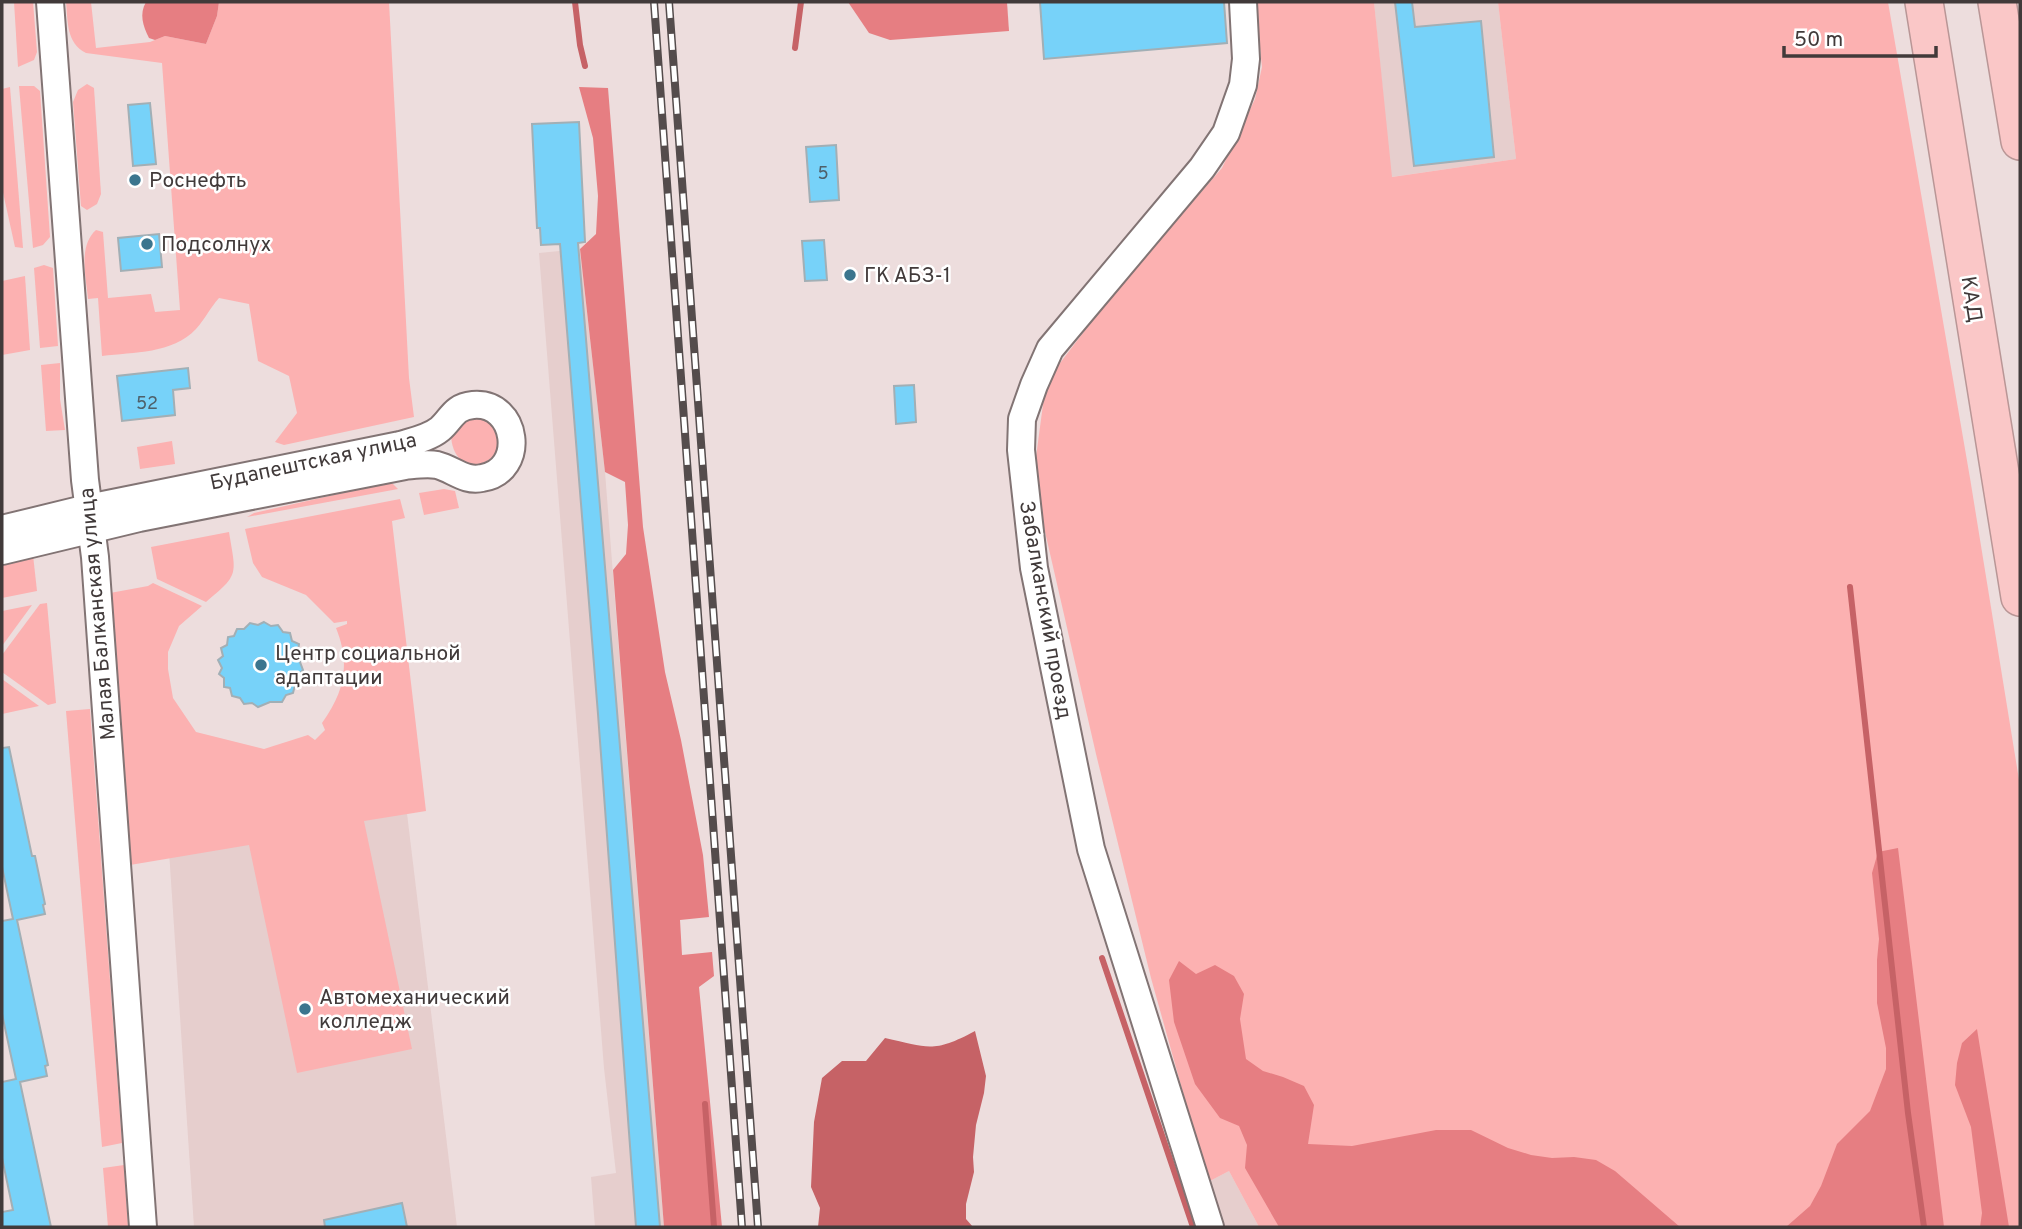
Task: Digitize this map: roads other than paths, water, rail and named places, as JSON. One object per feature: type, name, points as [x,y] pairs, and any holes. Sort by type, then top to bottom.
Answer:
[{"type":"highway","name":"КАД","points":[[1924,2],[2020,597]]},
{"type":"highway","points":[[1997,2],[2020,141]]},
{"type":"street","name":"Малая Балканская улица","points":[[50,2],[143,1227]]},
{"type":"street","name":"Забалканский проезд","points":[[1210,1227],[1091,849],[1034,568],[1021,450],[1022,419],[1051,349],[1202,168],[1226,133],[1244,85],[1246,59],[1243,2]]},
{"type":"street","name":"Будапештская улица","points":[[2,529],[90,518],[193,506],[405,466],[433,464],[471,479],[482,478],[502,468],[509,460],[513,439],[504,418],[495,410],[473,405],[452,414],[441,428],[425,437],[400,445],[90,518],[2,551]]},
{"type":"waterway","points":[[575,2],[585,66]]},
{"type":"waterway","points":[[795,48],[801,2]]},
{"type":"waterway","points":[[1850,587],[1908,1113],[1924,1227]]},
{"type":"waterway","points":[[1102,958],[1193,1227]]},
{"type":"waterway","points":[[705,1104],[714,1227]]},
{"type":"railway","points":[[654,2],[742,1227]]},
{"type":"railway","points":[[669,2],[758,1227]]},
{"type":"place","name":"Роснефть","points":[[135,180]]},
{"type":"place","name":"Подсолнух","points":[[147,244]]},
{"type":"place","name":"ГК АБЗ-1","points":[[850,275]]},
{"type":"place","name":"Центр социальной адаптации","points":[[261,665]]},
{"type":"place","name":"Автомеханический колледж","points":[[305,1009]]}]
